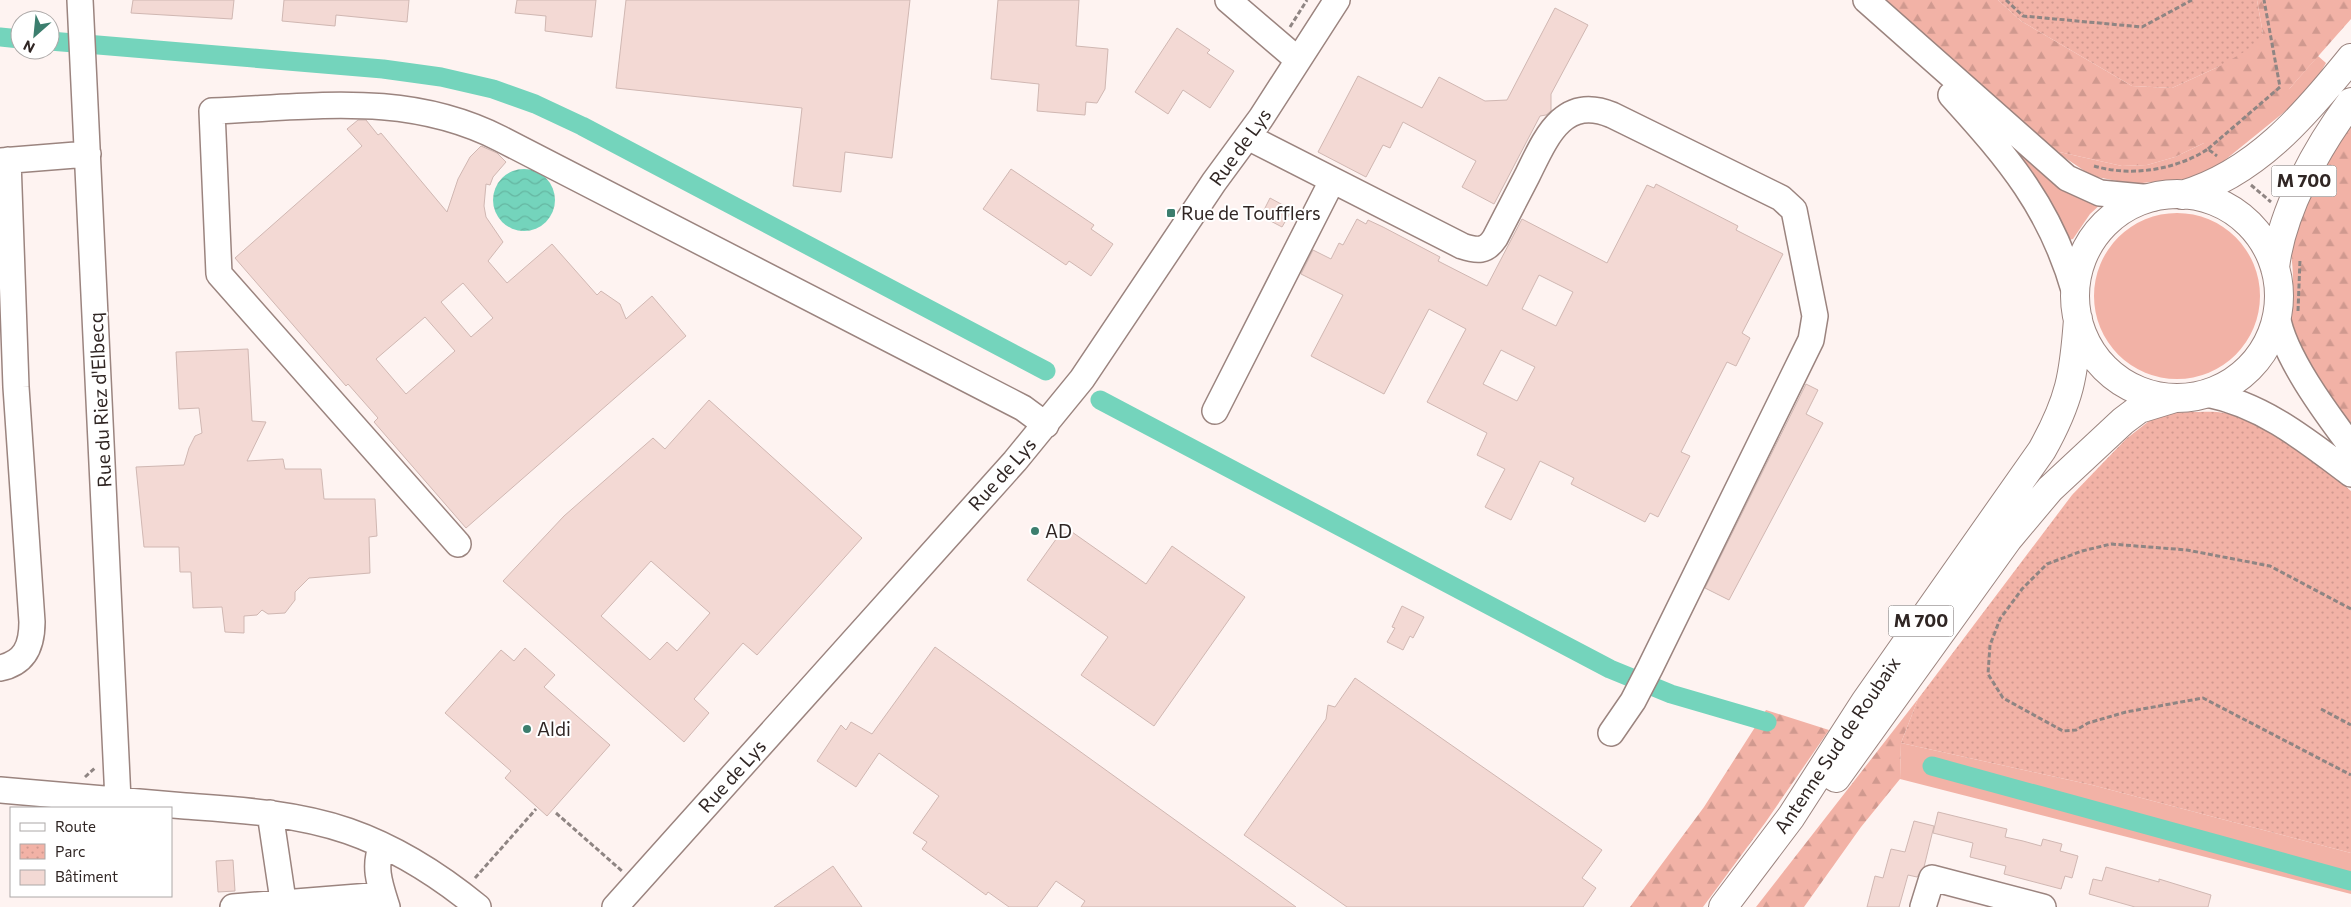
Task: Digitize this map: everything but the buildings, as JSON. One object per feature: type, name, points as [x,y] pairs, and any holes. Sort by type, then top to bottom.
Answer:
[{"type":"highway","name":"M 700","points":[[2181,195],[2216,182],[2244,165],[2294,125],[2351,58]]},
{"type":"highway","name":"M 700","points":[[2275,268],[2280,235],[2291,206],[2327,137],[2351,102]]},
{"type":"highway","name":"Antenne Sud de Roubaix","points":[[1723,907],[1791,817],[1870,694],[2042,450],[2064,407],[2072,383],[2076,306],[2082,261],[2098,232],[2122,210],[2153,198],[2181,195]]},
{"type":"highway","points":[[2076,306],[2090,350],[2113,375],[2142,392],[2175,398],[2207,394],[2229,384],[2253,364],[2267,345],[2277,315],[2279,291],[2275,268],[2261,239],[2240,216],[2212,201],[2181,195]]},
{"type":"highway","name":"Antenne Sud de Roubaix","points":[[1738,907],[1863,742],[2028,513],[2072,467],[2123,420],[2139,409],[2175,398]]},
{"type":"street","points":[[1228,0],[1298,60]]},
{"type":"street","name":"Rue de Lys","points":[[615,907],[1046,425],[1095,360],[1201,202],[1248,137],[1337,0]]},
{"type":"street","name":"Rue du Riez d'Elbecq","points":[[80,5],[118,800]]},
{"type":"street","points":[[1871,5],[2067,178],[2100,193],[2153,198]]},
{"type":"street","points":[[1871,5],[1997,147],[2022,179],[2042,210],[2059,243],[2076,306]]},
{"type":"street","points":[[458,544],[219,274],[212,110],[385,106],[430,112],[460,120],[495,136],[1014,404],[1046,425]]},
{"type":"street","points":[[1248,137],[1462,246],[1479,250],[1486,248],[1495,238],[1555,126],[1572,113],[1593,109],[1612,115],[1781,198],[1794,210],[1815,316],[1815,331],[1650,668],[1633,701],[1612,733]]},
{"type":"street","points":[[0,668],[15,664],[24,657],[32,636],[4,160],[88,154]]},
{"type":"street","points":[[1215,411],[1332,181]]},
{"type":"street","points":[[2277,315],[2282,335],[2293,358],[2332,421],[2351,446]]},
{"type":"street","points":[[2207,394],[2231,399],[2255,408],[2280,423],[2351,474]]},
{"type":"street","points":[[0,790],[270,813],[331,826],[382,845],[426,868],[478,907]]},
{"type":"street","points":[[270,813],[284,905]]},
{"type":"street","points":[[233,907],[385,901],[378,878],[376,858],[382,845]]},
{"type":"street","points":[[1923,907],[1932,878],[2038,905]]},
{"type":"path","points":[[1278,44],[1308,0]]},
{"type":"path","points":[[2006,0],[2023,16],[2142,27],[2192,0]]},
{"type":"path","points":[[2208,148],[2280,87],[2264,0]]},
{"type":"path","points":[[2351,609],[2270,566],[2187,550],[2111,544],[2082,551],[2046,564],[2022,589],[2000,619],[1990,645],[1988,674],[2003,698],[2063,732],[2076,730],[2088,723],[2126,712],[2203,698],[2351,775]]},
{"type":"path","points":[[2321,709],[2351,725]]},
{"type":"path","points":[[469,884],[536,809]]},
{"type":"path","points":[[556,813],[626,875]]},
{"type":"green space","points":[[1884,0],[1998,0],[2021,21],[2132,86],[2172,88],[2218,67],[2263,34],[2257,0],[2351,0],[2351,19],[2290,88],[2223,152],[2204,143],[2175,157],[2147,165],[2122,166],[2055,151]]},
{"type":"green space","points":[[1998,0],[2257,0],[2263,34],[2251,48],[2218,67],[2172,88],[2132,86],[2021,21]]},
{"type":"green space","points":[[2318,56],[2326,63],[2319,75],[2288,109],[2204,177],[2132,184],[2092,176],[2055,151],[2122,166],[2147,165],[2175,157],[2204,143],[2290,88]]},
{"type":"green space","points":[[2351,117],[2351,428],[2306,364],[2293,337],[2289,314],[2293,279],[2290,242],[2291,229]]},
{"type":"green space","points":[[2016,148],[2103,202],[2090,214],[2073,239],[2068,240],[2013,151]]},
{"type":"green space","points":[[2185,213],[2201,216],[2216,222],[2236,237],[2254,264],[2259,280],[2259,312],[2254,328],[2236,355],[2216,370],[2201,376],[2169,379],[2153,376],[2138,370],[2113,349],[2103,335],[2097,320],[2094,288],[2097,272],[2103,257],[2124,232],[2138,222],[2153,216]]},
{"type":"green space","points":[[2168,413],[2225,413],[2257,425],[2308,457],[2351,491],[2351,853],[2092,785],[1901,743],[1918,699],[2072,495],[2126,439],[2149,421]]},
{"type":"green space","points":[[1918,699],[1901,743],[1900,779],[1861,827],[1804,907],[1756,907]]},
{"type":"green space","points":[[1766,710],[1829,730],[1765,823],[1703,907],[1630,907],[1704,807]]},
{"type":"green space","points":[[1901,743],[2092,785],[2351,853],[2351,894],[1900,779]]},
{"type":"water","points":[[524,169],[536,171],[546,178],[553,188],[555,200],[553,212],[546,222],[536,229],[524,231],[512,229],[502,222],[495,212],[493,200],[495,188],[502,178],[512,171]]},
{"type":"waterway","points":[[0,37],[10,38]]},
{"type":"waterway","points":[[60,42],[383,69],[441,77],[493,89],[535,104],[582,126],[1046,371]]},
{"type":"waterway","points":[[1100,400],[1610,669],[1671,694],[1767,722]]},
{"type":"waterway","points":[[1932,766],[2351,881]]},
{"type":"place","name":"Rue de Toufflers","points":[[1171,213]]},
{"type":"place","name":"AD","points":[[1035,531]]},
{"type":"place","name":"Aldi","points":[[527,729]]}]
